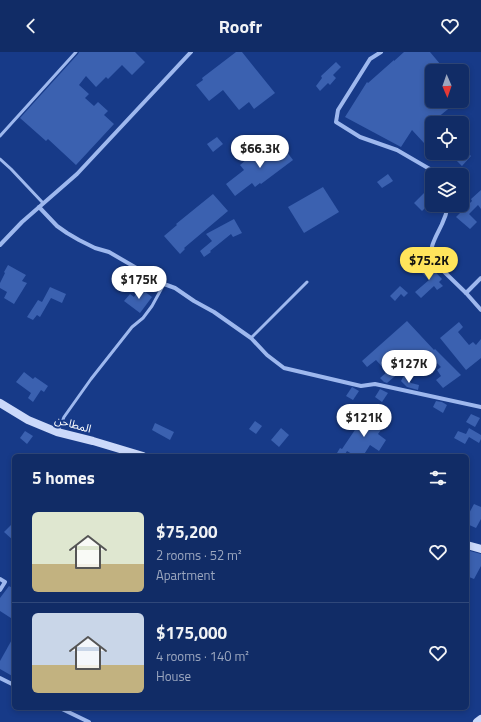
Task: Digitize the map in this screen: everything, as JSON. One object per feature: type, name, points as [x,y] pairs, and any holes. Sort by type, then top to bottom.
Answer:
[{"type":"main road","name":"المطاحن","points":[[0,403],[28,420],[57,432],[137,454]]},
{"type":"main road","points":[[469,546],[481,549]]},
{"type":"main road","points":[[477,722],[481,719]]},
{"type":"street","points":[[0,245],[22,222],[77,174],[191,52]]},
{"type":"street","points":[[381,52],[370,59],[338,110],[336,122],[360,137],[397,150],[428,168]]},
{"type":"street","points":[[39,207],[57,226],[79,240],[95,248],[109,252],[214,312],[251,338],[266,355],[284,368],[361,386],[375,384],[481,407]]},
{"type":"street","points":[[446,212],[430,252],[432,260],[481,310]]},
{"type":"street","points":[[466,293],[481,278]]},
{"type":"street","points":[[0,579],[5,582],[0,590]]},
{"type":"street","points":[[0,678],[12,684]]},
{"type":"street","points":[[64,710],[89,722]]},
{"type":"lane","points":[[0,136],[76,52]]},
{"type":"lane","points":[[0,160],[11,169],[43,203]]},
{"type":"lane","points":[[251,338],[307,282]]},
{"type":"lane","points":[[57,432],[64,417],[91,379],[132,327],[143,318],[152,306],[164,284]]},
{"type":"building","points":[[79,52],[135,52],[145,62],[132,75],[122,65],[108,79],[106,77],[96,87],[86,76],[79,85],[89,94],[85,98],[94,106],[98,102],[108,111],[104,115],[114,124],[76,165],[48,139],[46,141],[20,118]]},
{"type":"building","points":[[236,52],[242,52],[275,93],[254,109],[249,102],[239,110],[223,90],[209,101],[196,85],[203,80],[202,78]]},
{"type":"building","points":[[404,52],[430,52],[440,64],[425,64],[425,108],[449,108],[440,116],[425,116],[424,143],[412,130],[401,147],[345,117],[367,82],[368,83]]},
{"type":"building","points":[[336,62],[341,67],[333,75],[336,78],[330,85],[328,83],[320,91],[316,86],[322,78],[321,76]]},
{"type":"building","points":[[266,135],[266,142],[251,141],[251,136]]},
{"type":"building","points":[[217,137],[223,144],[213,152],[207,144]]},
{"type":"building","points":[[280,143],[293,160],[261,184],[260,183],[255,187],[252,183],[235,196],[226,184],[244,170],[240,165],[252,155],[256,160]]},
{"type":"building","points":[[456,160],[467,160],[462,166]]},
{"type":"building","points":[[388,174],[393,181],[382,188],[377,182]]},
{"type":"building","points":[[323,187],[339,212],[304,233],[288,207]]},
{"type":"building","points":[[481,190],[481,209],[478,205],[469,214],[477,222],[470,229],[456,217],[461,212],[469,212],[469,204],[472,201],[471,199]]},
{"type":"building","points":[[425,192],[425,208],[422,211],[414,203]]},
{"type":"building","points":[[213,194],[228,211],[184,248],[185,249],[180,254],[164,236],[177,225],[176,224]]},
{"type":"building","points":[[234,219],[242,233],[233,237],[231,234],[204,257],[200,251],[212,241],[206,234]]},
{"type":"building","points":[[427,263],[442,279],[439,282],[443,286],[437,290],[434,286],[421,298],[415,292],[429,280],[419,270]]},
{"type":"building","points":[[8,265],[26,275],[22,281],[27,283],[14,304],[4,298],[7,292],[0,288],[0,283]]},
{"type":"building","points":[[400,286],[408,293],[404,297],[401,294],[395,301],[390,296]]},
{"type":"building","points":[[50,287],[66,294],[62,303],[51,298],[40,317],[37,315],[33,320],[27,317],[38,300],[42,302]]},
{"type":"building","points":[[140,288],[152,297],[140,313],[124,301],[130,294],[134,297]]},
{"type":"building","points":[[407,321],[434,350],[435,349],[461,375],[443,388],[436,380],[441,376],[437,370],[441,367],[432,358],[419,371],[411,364],[415,359],[387,383],[380,378],[387,372],[376,360],[367,367],[362,361]]},
{"type":"building","points":[[459,322],[463,327],[458,332],[469,345],[473,342],[476,345],[481,339],[481,358],[466,370],[440,338]]},
{"type":"building","points":[[24,372],[33,379],[35,377],[48,386],[44,392],[41,390],[33,402],[28,398],[31,393],[16,382]]},
{"type":"building","points":[[404,375],[411,383],[419,385],[418,390],[407,387],[401,381]]},
{"type":"building","points":[[352,387],[359,391],[353,400],[346,396]]},
{"type":"building","points":[[380,389],[388,393],[382,402],[375,397]]},
{"type":"building","points":[[436,401],[447,405],[443,413],[433,407]]},
{"type":"building","points":[[471,414],[480,418],[475,427],[466,422]]},
{"type":"building","points":[[365,415],[383,427],[378,434],[386,440],[379,451],[370,445],[364,454],[352,454],[347,451],[345,454],[337,453],[340,448],[342,449]]},
{"type":"building","points":[[255,421],[262,426],[256,434],[249,429]]},
{"type":"building","points":[[155,423],[174,432],[170,440],[152,430]]},
{"type":"building","points":[[281,428],[289,435],[279,447],[271,440]]},
{"type":"building","points":[[469,428],[481,435],[479,443],[469,437],[465,444],[454,438],[458,431],[466,434]]},
{"type":"building","points":[[25,431],[33,436],[27,444],[20,438]]},
{"type":"building","points":[[474,504],[481,507],[481,519],[476,528],[469,525],[469,513]]},
{"type":"building","points":[[11,525],[12,539],[4,532]]},
{"type":"building","points":[[470,551],[481,554],[481,566],[474,579],[469,577]]},
{"type":"building","points":[[9,586],[12,588],[12,619],[0,611],[0,598]]},
{"type":"building","points":[[12,640],[12,676],[0,669],[0,661]]}]
